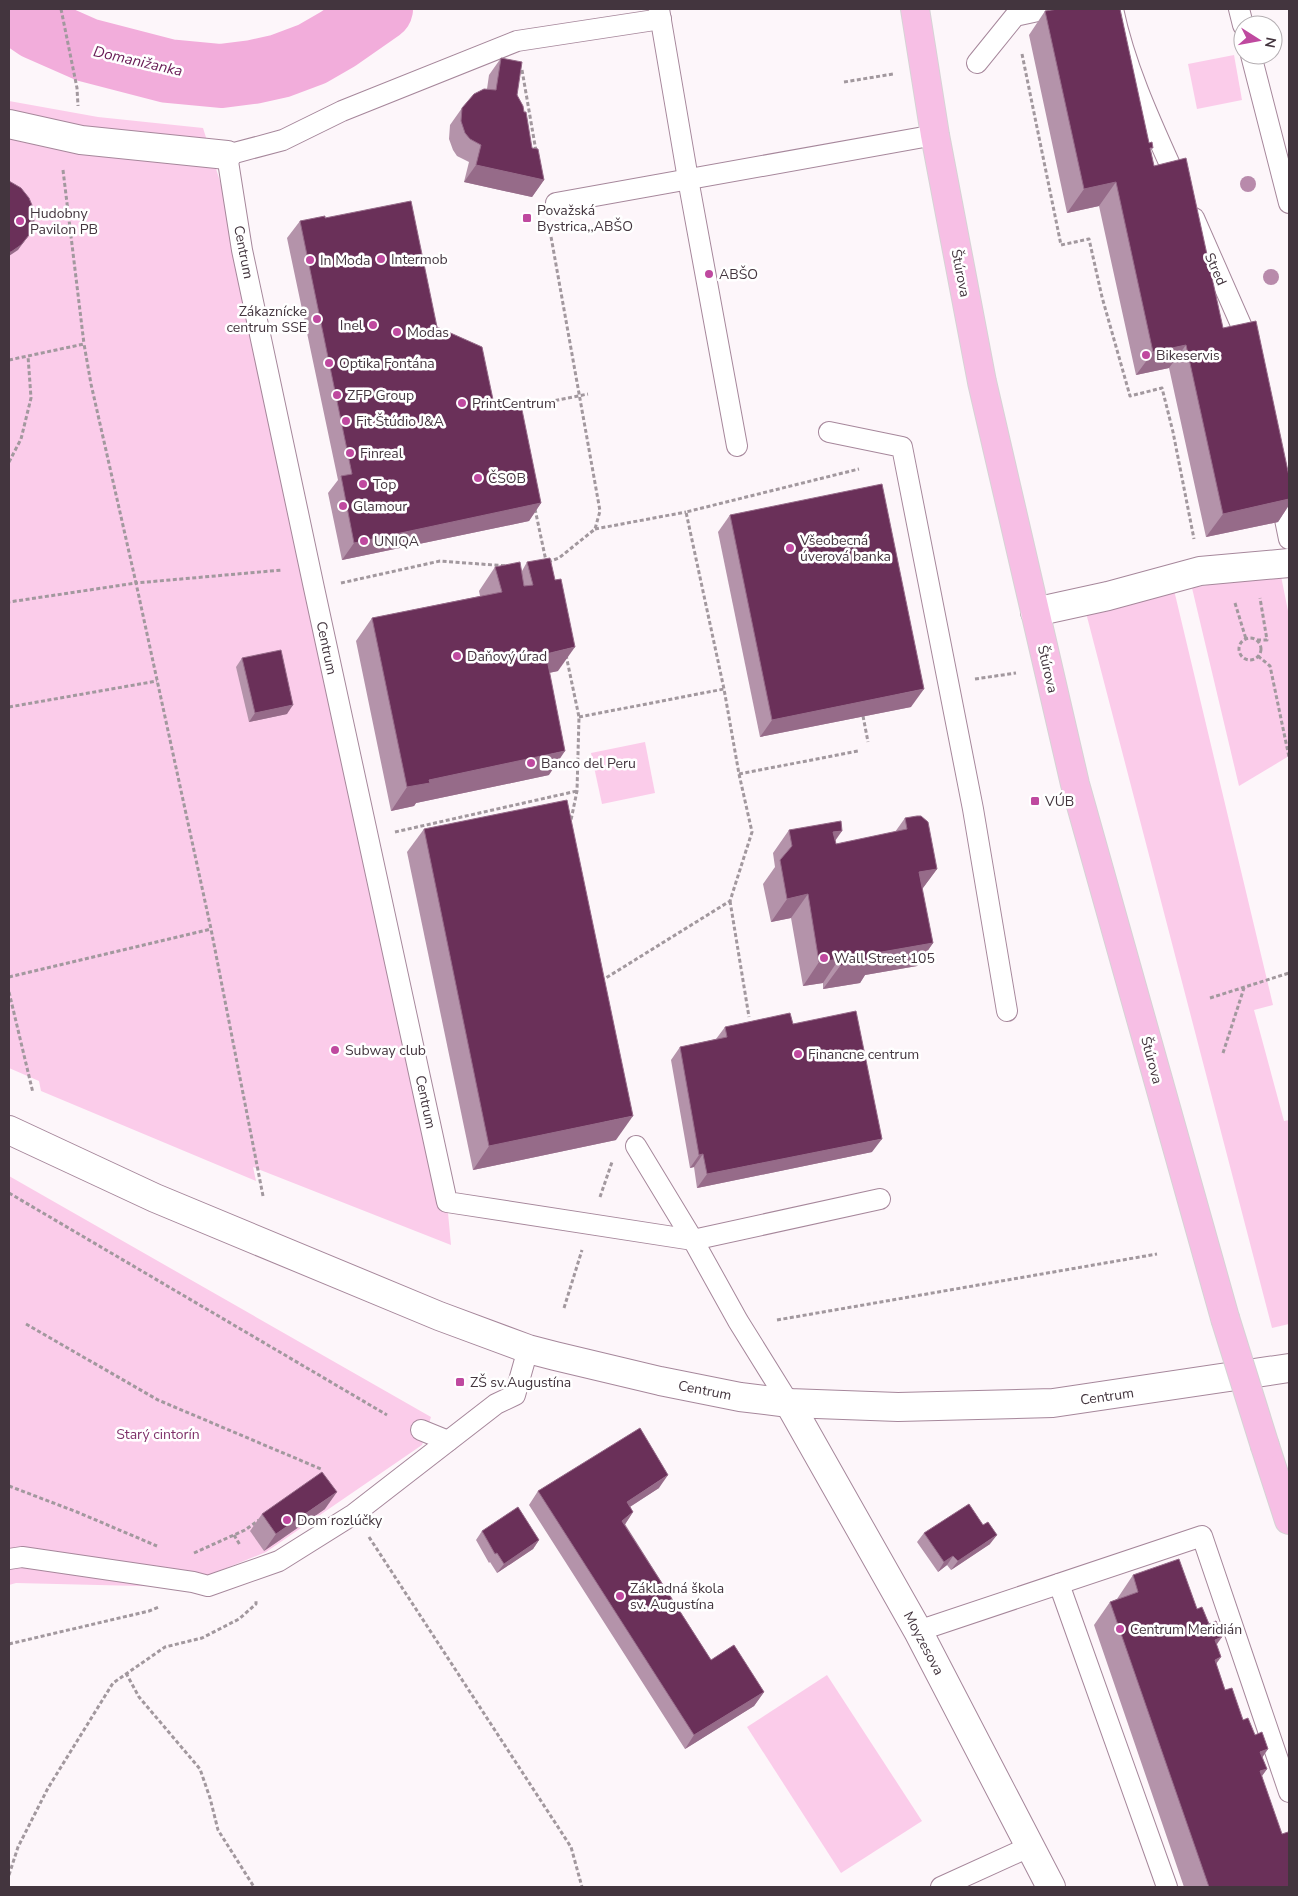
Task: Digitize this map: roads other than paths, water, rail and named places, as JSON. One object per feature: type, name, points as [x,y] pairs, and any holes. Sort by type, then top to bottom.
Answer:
[{"type":"main road","name":"Štúrova","points":[[915,9],[935,134],[982,382],[1075,784],[1225,1318],[1289,1520]]},
{"type":"street","points":[[9,124],[81,140],[227,155]]},
{"type":"street","points":[[1035,612],[1108,596],[1200,572],[1289,563]]},
{"type":"street","name":"Centrum","points":[[9,1130],[173,1206],[439,1316],[528,1349],[669,1382],[740,1396],[789,1403],[898,1407],[1053,1403],[1289,1368]]},
{"type":"street","name":"Moyzesova","points":[[789,1403],[918,1631],[1051,1887]]},
{"type":"lane","points":[[978,63],[1015,16],[1047,9]]},
{"type":"lane","name":"Stred","points":[[1113,9],[1119,40],[1151,121],[1249,343],[1255,371]]},
{"type":"lane","points":[[227,155],[283,140],[342,111],[517,41],[660,14],[688,180],[737,446]]},
{"type":"lane","points":[[1254,65],[1289,203]]},
{"type":"lane","points":[[556,203],[935,134]]},
{"type":"lane","name":"Centrum","points":[[227,155],[242,250],[447,1202],[693,1240],[880,1199]]},
{"type":"lane","points":[[828,432],[902,447],[973,808],[1007,1011]]},
{"type":"lane","points":[[1274,464],[1289,539]]},
{"type":"lane","points":[[636,1146],[693,1240],[738,1321],[789,1403]]},
{"type":"lane","points":[[9,1559],[22,1558],[193,1582],[208,1586],[279,1561],[354,1514],[496,1404],[515,1395],[528,1349]]},
{"type":"lane","points":[[422,1430],[448,1441]]},
{"type":"lane","points":[[918,1631],[1202,1536],[1289,1792]]},
{"type":"lane","points":[[1058,1584],[1167,1887]]},
{"type":"lane","points":[[941,1887],[1029,1847]]},
{"type":"waterway","name":"Domanižanka","points":[[9,9],[37,28],[87,50],[168,71],[221,76],[280,66],[312,54],[338,39],[381,9]]},
{"type":"place","name":"Považská Bystrica,,ABŠO","points":[[527,218]]},
{"type":"place","name":"Hudobny Pavilon PB","points":[[20,221]]},
{"type":"place","name":"Intermob","points":[[381,259]]},
{"type":"place","name":"In Moda","points":[[310,260]]},
{"type":"place","name":"ABŠO","points":[[709,274]]},
{"type":"place","name":"Zákaznícke centrum SSE","points":[[317,319]]},
{"type":"place","name":"Inel","points":[[373,325]]},
{"type":"place","name":"Modas","points":[[397,332]]},
{"type":"place","name":"Bikeservis","points":[[1146,355]]},
{"type":"place","name":"Optika Fontána","points":[[329,363]]},
{"type":"place","name":"ZFP Group","points":[[337,395]]},
{"type":"place","name":"PrintCentrum","points":[[462,403]]},
{"type":"place","name":"Fit Štúdio J&A","points":[[346,421]]},
{"type":"place","name":"Finreal","points":[[350,453]]},
{"type":"place","name":"ČSOB","points":[[478,478]]},
{"type":"place","name":"Top","points":[[363,484]]},
{"type":"place","name":"Glamour","points":[[343,506]]},
{"type":"place","name":"UNIQA","points":[[364,541]]},
{"type":"place","name":"Všeobecná úverová banka","points":[[790,548]]},
{"type":"place","name":"Daňový úrad","points":[[457,656]]},
{"type":"place","name":"Banco del Peru","points":[[531,763]]},
{"type":"place","name":"VÚB","points":[[1035,801]]},
{"type":"place","name":"Wall Street 105","points":[[824,958]]},
{"type":"place","name":"Subway club","points":[[335,1050]]},
{"type":"place","name":"Financne centrum","points":[[798,1054]]},
{"type":"place","name":"ZŠ sv.Augustína","points":[[460,1382]]},
{"type":"place","name":"Dom rozlúčky","points":[[287,1520]]},
{"type":"place","name":"Základná škola sv. Augustína","points":[[620,1596]]},
{"type":"place","name":"Centrum Meridián","points":[[1120,1629]]},
{"type":"park label","name":"Starý cintorín","points":[[158,1434]]}]
